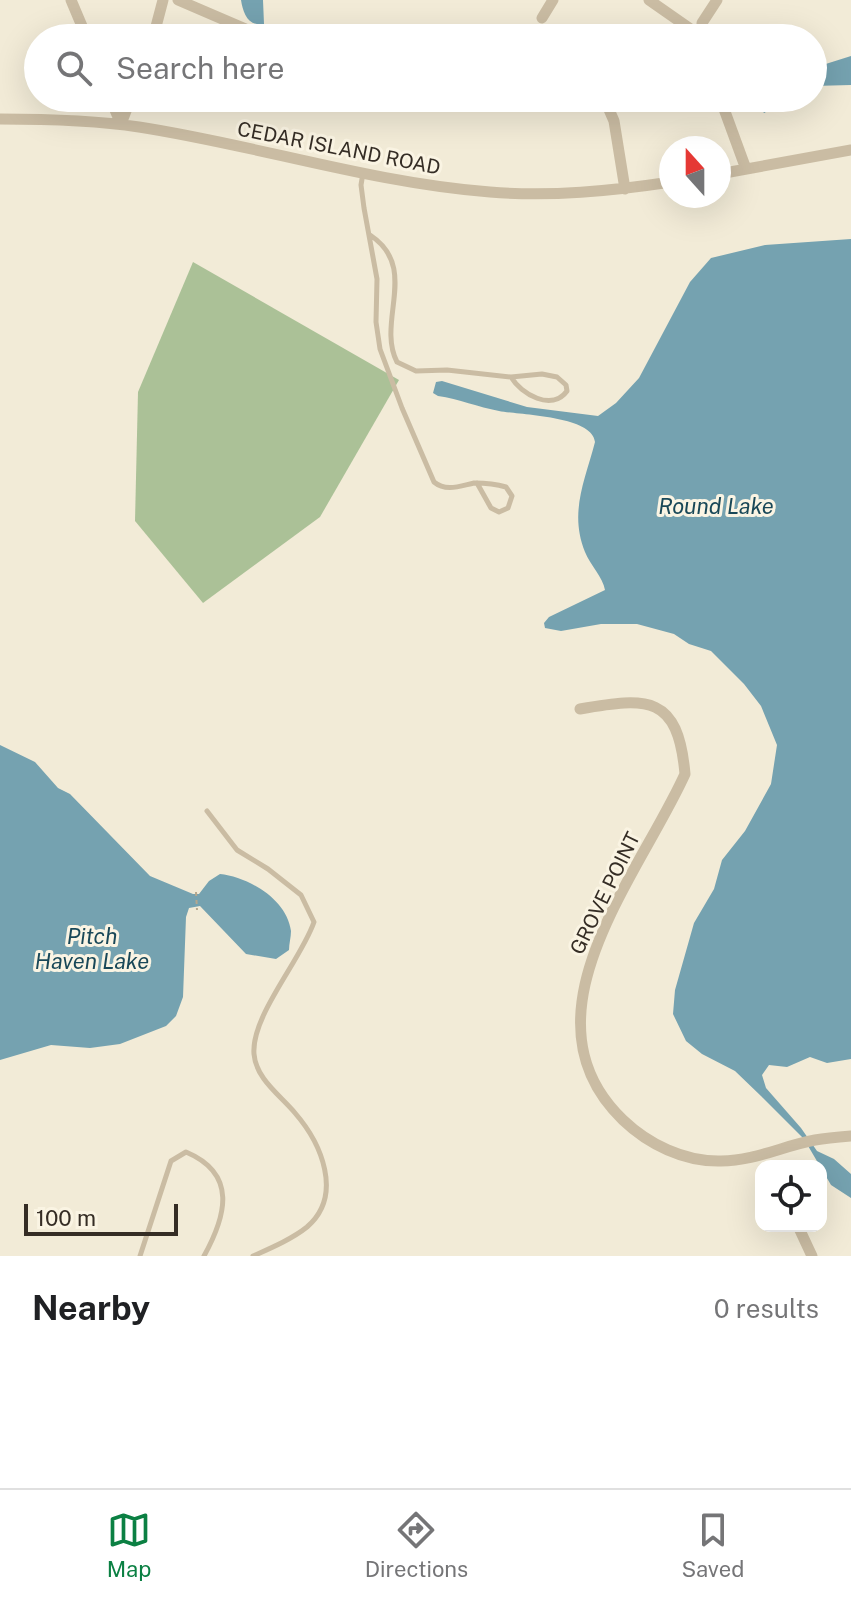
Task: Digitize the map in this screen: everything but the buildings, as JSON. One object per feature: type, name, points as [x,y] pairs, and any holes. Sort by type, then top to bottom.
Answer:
[{"type":"street","points":[[71,0],[81,24]]},
{"type":"street","points":[[157,24],[163,0]]},
{"type":"street","points":[[178,0],[234,24]]},
{"type":"street","points":[[542,18],[553,0]]},
{"type":"street","points":[[649,0],[683,24]]},
{"type":"street","points":[[702,24],[717,0]]},
{"type":"street","points":[[116,112],[121,124]]},
{"type":"street","points":[[121,124],[126,112]]},
{"type":"street","points":[[610,112],[625,189]]},
{"type":"street","points":[[725,112],[746,169]]},
{"type":"street","name":"CEDAR ISLAND ROAD","points":[[0,119],[121,124],[439,186],[498,193],[552,194],[659,184]]},
{"type":"street","points":[[731,172],[851,150]]},
{"type":"street","name":"GROVE POINT","points":[[580,709],[638,701],[659,708],[674,724],[678,734],[685,774],[601,934],[583,984],[579,1031],[588,1072],[605,1103],[639,1135],[677,1154],[719,1161],[755,1161]]},
{"type":"street","name":"GROVE POINT","points":[[768,1160],[799,1144],[851,1136]]},
{"type":"street","points":[[801,1232],[812,1256]]},
{"type":"lane","points":[[363,172],[361,185],[377,279],[376,322],[380,349],[434,482],[443,488],[477,483],[506,487],[512,496],[508,508],[499,512],[491,508],[477,483]]},
{"type":"lane","points":[[370,235],[383,243],[396,278],[390,339],[397,362],[416,371],[447,370],[511,377],[542,374],[557,377],[566,385],[567,391],[554,400],[541,399],[526,395],[511,377]]},
{"type":"lane","points":[[207,811],[237,850],[301,895],[314,922],[308,941],[260,1022],[254,1055],[267,1083],[297,1115],[317,1144],[326,1172],[326,1189],[321,1208],[308,1226],[253,1256]]},
{"type":"lane","points":[[140,1256],[171,1161],[186,1152],[199,1157],[223,1187],[224,1205],[216,1234],[204,1256]]},
{"type":"path","points":[[196,892],[197,910]]},
{"type":"green space","points":[[193,262],[399,380],[320,517],[203,603],[135,521],[138,392]]},
{"type":"water","points":[[241,0],[263,0],[264,24],[250,21]]},
{"type":"water","points":[[851,56],[851,85],[827,86],[827,64]]},
{"type":"water","name":"Round Lake","points":[[851,239],[851,1059],[827,1063],[810,1057],[787,1067],[769,1065],[762,1075],[766,1088],[817,1151],[834,1159],[851,1174],[851,1198],[831,1185],[827,1178],[827,1160],[816,1160],[804,1139],[735,1071],[702,1054],[686,1041],[673,1014],[675,990],[694,923],[714,889],[722,860],[745,831],[771,784],[777,745],[761,706],[711,651],[689,644],[674,634],[637,624],[601,624],[561,631],[545,628],[544,623],[549,617],[605,590],[585,552],[578,523],[580,497],[595,442],[591,433],[569,422],[499,411],[433,393],[436,382],[442,381],[527,407],[598,416],[616,403],[639,378],[690,282],[711,258],[765,245]]},
{"type":"water","name":"Pitch Haven Lake","points":[[0,745],[35,762],[150,876],[193,894],[199,894],[209,881],[220,874],[242,880],[264,892],[288,919],[291,931],[289,950],[276,959],[246,954],[200,906],[189,908],[183,997],[176,1016],[166,1026],[120,1044],[90,1048],[51,1045],[0,1060]]}]
